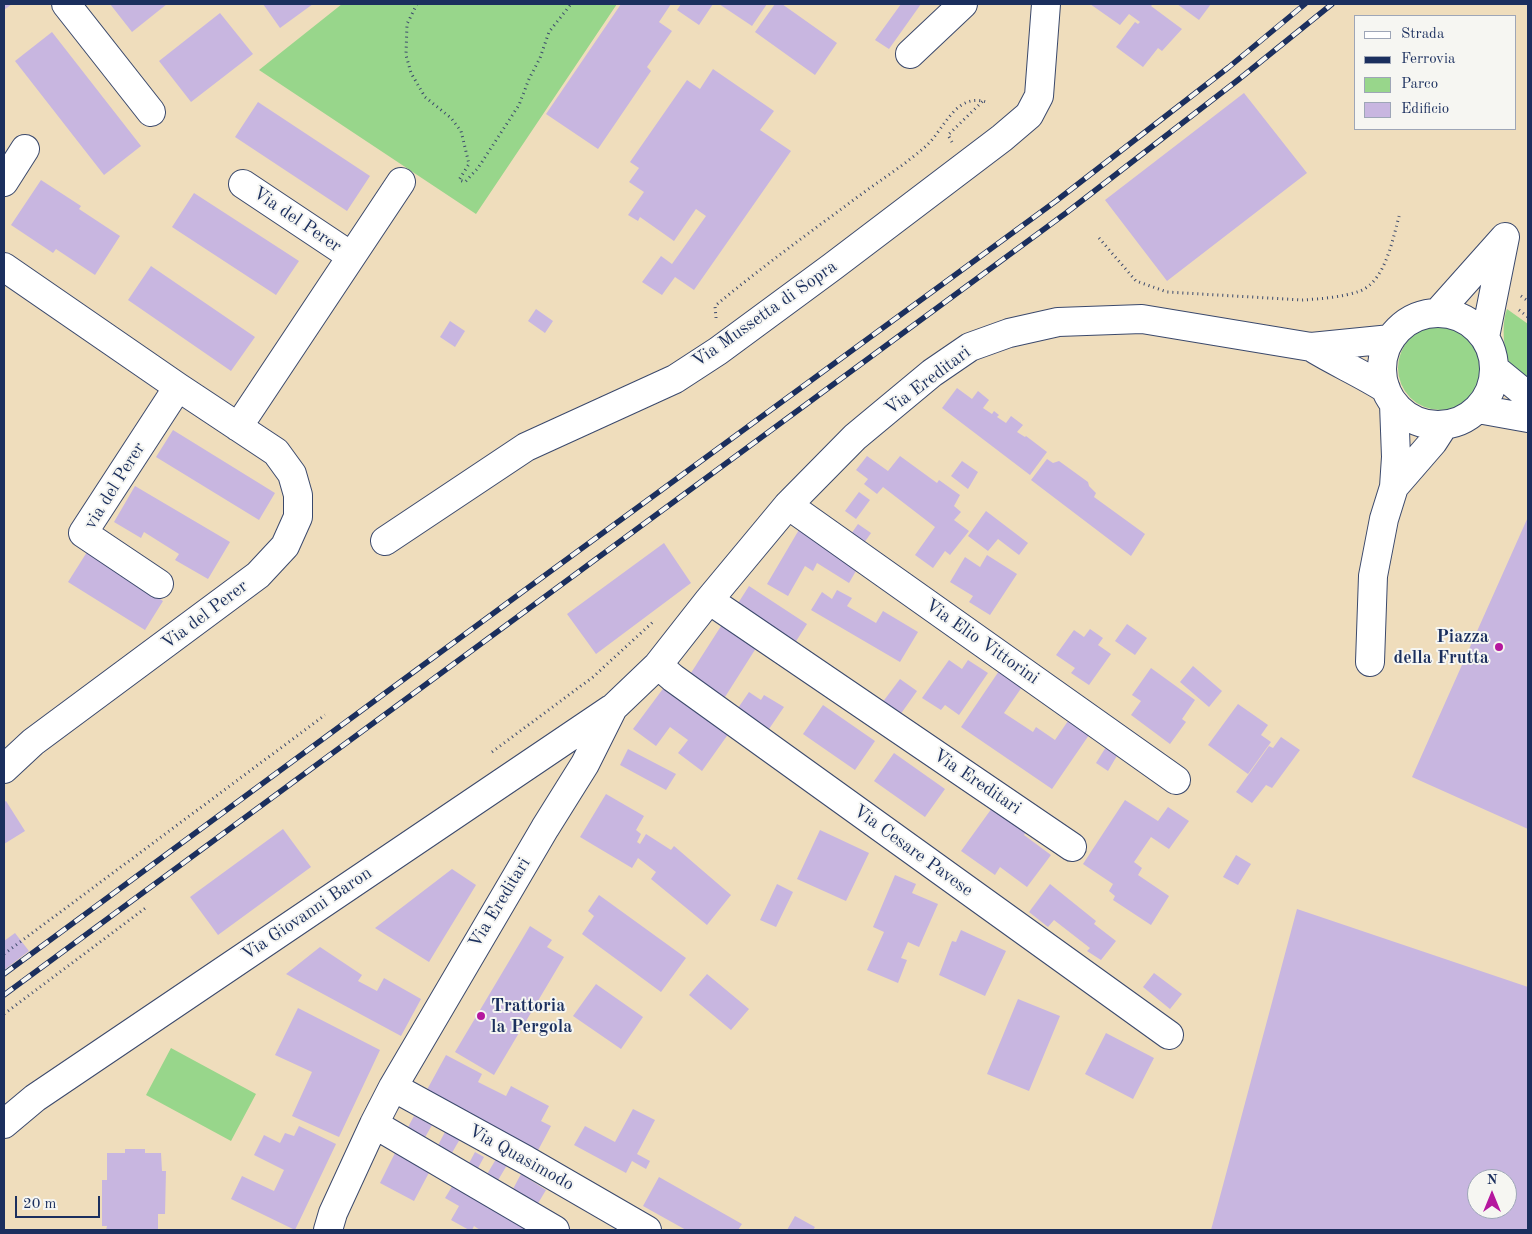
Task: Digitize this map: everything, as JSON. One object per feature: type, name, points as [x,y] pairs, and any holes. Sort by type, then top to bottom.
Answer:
[{"type":"street","points":[[66,4],[151,112]]},
{"type":"street","points":[[910,54],[963,4]]},
{"type":"street","name":"Via Mussetta di Sopra","points":[[385,541],[526,447],[675,379],[718,351],[1002,138],[1029,115],[1038,96],[1046,4]]},
{"type":"street","points":[[4,182],[25,149]]},
{"type":"street","name":"Via del Perer","points":[[238,427],[400,182]]},
{"type":"street","name":"Via del Perer","points":[[243,184],[351,256]]},
{"type":"street","points":[[1438,312],[1505,237],[1485,337]]},
{"type":"street","name":"Via del Perer","points":[[4,266],[178,387],[276,452],[292,474],[298,495],[298,517],[285,546],[258,575],[33,742],[4,769]]},
{"type":"street","name":"Via Ereditari","points":[[1311,346],[1341,365],[1367,377],[1413,419],[1431,425],[1444,425],[1462,420],[1478,409],[1489,394],[1494,382],[1495,369],[1491,349],[1485,337],[1477,328],[1463,318],[1453,314],[1438,312],[1412,319],[1398,328],[1385,349],[1382,366],[1390,396]]},
{"type":"street","name":"Via Ereditari","points":[[328,1230],[333,1213],[393,1087],[540,836],[585,764],[612,708],[658,665],[788,504],[855,437],[932,374],[970,347],[1009,333],[1058,322],[1142,319],[1311,346],[1390,339]]},
{"type":"street","points":[[1495,369],[1528,396]]},
{"type":"street","name":"via del Perer","points":[[159,584],[83,533],[178,387]]},
{"type":"street","points":[[1370,662],[1373,576],[1384,519],[1394,488],[1396,457],[1390,396]]},
{"type":"street","points":[[1478,409],[1528,418]]},
{"type":"street","points":[[1394,488],[1433,442],[1444,425]]},
{"type":"street","name":"Via Elio Vittorini","points":[[788,504],[1176,780]]},
{"type":"street","name":"Via Ereditari","points":[[709,600],[1072,847]]},
{"type":"street","name":"Via Cesare Pavese","points":[[658,665],[673,678],[1169,1035]]},
{"type":"street","name":"Via Giovanni Baron","points":[[4,1124],[35,1098],[612,708]]},
{"type":"street","name":"Via Quasimodo","points":[[393,1087],[526,1160],[647,1230]]},
{"type":"street","points":[[374,1124],[555,1230]]},
{"type":"path","points":[[417,4],[407,24],[406,55],[411,73],[425,97],[451,118],[461,131],[469,164],[459,180],[464,182],[478,168],[519,105],[540,58],[549,32],[571,4]]},
{"type":"path","points":[[715,306],[758,270],[927,146],[956,109],[967,101],[989,103]]},
{"type":"path","points":[[948,135],[983,101]]},
{"type":"path","points":[[1099,238],[1136,281],[1167,292],[1302,300],[1361,291],[1371,283],[1382,271],[1385,264],[1400,213]]},
{"type":"path","points":[[490,754],[593,677],[658,618]]},
{"type":"path","points":[[4,954],[325,715]]},
{"type":"path","points":[[4,1014],[147,907]]},
{"type":"green space","points":[[342,4],[617,4],[476,214],[259,70]]},
{"type":"green space","points":[[1507,309],[1528,324],[1528,383],[1514,373],[1507,357],[1504,323]]},
{"type":"green space","points":[[1440,326],[1456,329],[1470,338],[1479,352],[1482,368],[1479,384],[1470,398],[1456,407],[1440,410],[1424,407],[1410,398],[1401,384],[1398,368],[1401,352],[1410,338],[1424,329]]},
{"type":"green space","points":[[171,1048],[256,1094],[231,1141],[146,1095]]},
{"type":"building","points":[[4,4],[12,4],[4,10]]},
{"type":"building","points":[[110,4],[167,4],[132,32]]},
{"type":"building","points":[[263,4],[313,4],[280,28]]},
{"type":"building","points":[[621,4],[671,4],[659,22],[672,31],[647,67],[651,71],[598,149],[546,114]]},
{"type":"building","points":[[681,4],[713,4],[699,25],[677,10]]},
{"type":"building","points":[[719,4],[767,4],[752,26]]},
{"type":"building","points":[[775,4],[782,4],[837,43],[815,75],[755,32]]},
{"type":"building","points":[[901,4],[921,4],[889,49],[875,40]]},
{"type":"building","points":[[1090,4],[1153,4],[1151,6],[1182,29],[1162,51],[1158,48],[1143,67],[1116,47],[1135,22],[1138,24],[1140,22],[1129,14],[1120,25]]},
{"type":"building","points":[[1177,4],[1211,4],[1199,20]]},
{"type":"building","points":[[220,13],[253,54],[191,102],[159,61]]},
{"type":"building","points":[[52,32],[141,146],[104,175],[15,61]]},
{"type":"building","points":[[713,69],[774,111],[760,130],[791,151],[694,290],[675,277],[662,295],[642,282],[661,256],[672,264],[706,216],[696,209],[674,241],[640,217],[638,221],[628,215],[644,192],[629,182],[639,168],[630,162],[687,80],[700,89]]},
{"type":"building","points":[[1244,93],[1307,173],[1167,281],[1105,200]]},
{"type":"building","points":[[258,102],[370,176],[347,211],[235,137]]},
{"type":"building","points":[[41,180],[81,206],[79,209],[120,236],[95,275],[56,249],[53,253],[11,225]]},
{"type":"building","points":[[194,193],[299,261],[276,295],[172,227]]},
{"type":"building","points":[[151,266],[255,337],[231,371],[128,300]]},
{"type":"building","points":[[536,309],[553,321],[545,333],[528,321]]},
{"type":"building","points":[[450,321],[465,331],[455,347],[440,337]]},
{"type":"building","points":[[957,388],[972,399],[978,391],[989,400],[983,408],[992,414],[994,411],[999,415],[997,417],[1006,423],[1011,416],[1023,425],[1017,432],[1026,436],[1047,452],[1030,475],[942,408]]},
{"type":"building","points":[[173,430],[275,493],[259,520],[156,457]]},
{"type":"building","points":[[867,456],[888,471],[900,456],[937,483],[939,480],[960,495],[954,506],[961,512],[954,520],[969,531],[950,555],[945,551],[933,568],[915,555],[935,527],[883,487],[877,494],[864,484],[868,479],[856,470]]},
{"type":"building","points":[[1047,459],[1053,463],[1059,461],[1088,482],[1089,486],[1096,493],[1094,497],[1145,534],[1131,556],[1031,480]]},
{"type":"building","points":[[962,461],[978,472],[968,489],[951,476]]},
{"type":"building","points":[[135,486],[230,542],[208,579],[175,560],[179,554],[144,532],[141,538],[114,522]]},
{"type":"building","points":[[859,492],[870,500],[856,519],[845,511]]},
{"type":"building","points":[[986,511],[1028,543],[1019,555],[998,539],[988,551],[968,536]]},
{"type":"building","name":"Piazza della Frutta","points":[[1528,517],[1528,829],[1412,777]]},
{"type":"building","points":[[858,524],[871,533],[864,543],[851,534]]},
{"type":"building","points":[[800,528],[860,564],[849,583],[817,563],[813,571],[805,566],[788,596],[767,584]]},
{"type":"building","points":[[664,543],[691,583],[596,654],[567,614]]},
{"type":"building","points":[[87,552],[163,601],[145,630],[68,582]]},
{"type":"building","points":[[987,555],[1017,574],[990,615],[969,602],[973,596],[950,582],[965,557],[980,567]]},
{"type":"building","points":[[749,586],[807,624],[793,646],[735,608]]},
{"type":"building","points":[[837,590],[852,598],[847,606],[876,623],[883,611],[918,632],[900,662],[811,610],[822,592],[832,599]]},
{"type":"building","points":[[723,623],[758,645],[725,697],[689,676]]},
{"type":"building","points":[[1127,624],[1147,638],[1135,655],[1115,641]]},
{"type":"building","points":[[1090,629],[1103,638],[1098,645],[1111,654],[1089,685],[1071,673],[1075,668],[1056,655],[1074,630],[1084,637]]},
{"type":"building","points":[[949,660],[962,669],[968,660],[988,673],[959,715],[945,705],[941,710],[922,698]]},
{"type":"building","points":[[1193,666],[1222,691],[1209,707],[1180,682]]},
{"type":"building","points":[[1151,668],[1195,700],[1182,719],[1186,722],[1170,744],[1131,715],[1141,701],[1132,695]]},
{"type":"building","points":[[999,671],[1022,687],[1004,713],[1033,732],[1036,727],[1055,740],[1068,721],[1089,735],[1052,789],[961,727]]},
{"type":"building","points":[[900,679],[917,691],[900,715],[882,703]]},
{"type":"building","points":[[665,686],[729,733],[702,771],[678,753],[688,740],[670,727],[656,746],[633,729]]},
{"type":"building","points":[[749,692],[761,700],[764,695],[784,707],[769,729],[750,716],[748,719],[736,711]]},
{"type":"building","points":[[1238,704],[1268,725],[1261,735],[1271,742],[1248,774],[1208,745]]},
{"type":"building","points":[[823,705],[875,741],[855,770],[803,734]]},
{"type":"building","points":[[1281,737],[1300,750],[1272,788],[1266,785],[1252,803],[1236,792],[1269,746],[1273,748]]},
{"type":"building","points":[[1106,747],[1118,754],[1108,771],[1096,763]]},
{"type":"building","points":[[628,749],[676,774],[666,790],[620,765]]},
{"type":"building","points":[[894,753],[945,789],[925,817],[874,781]]},
{"type":"building","points":[[606,794],[644,816],[636,830],[641,834],[637,842],[640,844],[646,834],[671,850],[674,846],[731,895],[707,925],[651,879],[656,872],[638,858],[632,868],[580,837]]},
{"type":"building","points":[[1125,800],[1158,821],[1168,807],[1189,821],[1169,849],[1151,837],[1134,862],[1142,868],[1138,875],[1169,896],[1151,925],[1113,900],[1115,896],[1109,891],[1113,884],[1083,864]]},
{"type":"building","points":[[6,801],[25,831],[4,844],[4,802]]},
{"type":"building","points":[[992,808],[1026,832],[1024,835],[1051,855],[1027,887],[1000,867],[995,875],[961,851]]},
{"type":"building","points":[[283,829],[311,867],[218,935],[190,897]]},
{"type":"building","points":[[820,830],[869,853],[846,901],[797,879]]},
{"type":"building","points":[[1236,855],[1251,864],[1238,885],[1223,877]]},
{"type":"building","points":[[452,869],[476,885],[429,962],[375,928]]},
{"type":"building","points":[[895,875],[916,884],[912,893],[938,904],[919,947],[908,942],[901,958],[907,960],[898,983],[867,970],[884,932],[873,927]]},
{"type":"building","points":[[777,884],[793,892],[776,927],[760,920]]},
{"type":"building","points":[[1050,884],[1096,921],[1094,924],[1116,941],[1101,960],[1087,951],[1090,948],[1054,920],[1048,927],[1029,912]]},
{"type":"building","points":[[599,895],[686,958],[661,992],[582,934],[594,916],[588,911]]},
{"type":"building","points":[[1297,909],[1528,987],[1528,1230],[1211,1230]]},
{"type":"building","points":[[530,926],[552,940],[547,947],[564,957],[494,1075],[455,1052]]},
{"type":"building","points":[[961,930],[1006,951],[985,996],[939,975],[952,941],[956,942]]},
{"type":"building","points":[[15,933],[29,951],[4,970],[4,941]]},
{"type":"building","points":[[320,947],[362,975],[358,981],[377,991],[384,978],[421,999],[401,1036],[286,974]]},
{"type":"building","points":[[1154,973],[1182,994],[1170,1009],[1143,987]]},
{"type":"building","points":[[707,974],[749,1009],[731,1030],[689,995]]},
{"type":"building","points":[[596,984],[643,1017],[621,1049],[573,1016]]},
{"type":"building","points":[[1018,999],[1060,1016],[1029,1091],[987,1074]]},
{"type":"building","points":[[298,1008],[380,1050],[339,1137],[292,1116],[312,1072],[275,1055]]},
{"type":"building","points":[[1106,1033],[1154,1058],[1133,1099],[1085,1074]]},
{"type":"building","points":[[446,1055],[482,1074],[478,1082],[506,1096],[511,1086],[549,1106],[541,1121],[551,1126],[535,1156],[423,1097]]},
{"type":"building","points":[[633,1109],[655,1120],[637,1154],[650,1161],[646,1169],[632,1161],[626,1173],[574,1145],[585,1126],[615,1142]]},
{"type":"building","points":[[414,1116],[432,1125],[423,1141],[406,1131]]},
{"type":"building","points":[[299,1126],[336,1144],[295,1230],[231,1199],[242,1176],[274,1191],[284,1170],[254,1155],[264,1135],[280,1143],[285,1133],[294,1136]]},
{"type":"building","points":[[446,1130],[460,1139],[449,1158],[435,1151]]},
{"type":"building","points":[[398,1147],[433,1165],[414,1201],[380,1183]]},
{"type":"building","points":[[125,1149],[145,1149],[145,1153],[161,1153],[162,1171],[166,1171],[165,1214],[158,1214],[158,1230],[106,1230],[107,1226],[102,1226],[102,1180],[107,1180],[107,1153],[125,1153]]},
{"type":"building","points":[[475,1152],[484,1157],[477,1170],[468,1165]]},
{"type":"building","points":[[496,1159],[507,1165],[497,1182],[486,1176]]},
{"type":"building","points":[[521,1174],[546,1190],[537,1205],[513,1189]]},
{"type":"building","points":[[659,1177],[742,1224],[738,1230],[686,1230],[643,1206]]},
{"type":"building","points":[[456,1180],[542,1230],[480,1230],[474,1226],[472,1230],[469,1230],[451,1220],[459,1206],[445,1198]]},
{"type":"building","points":[[795,1216],[815,1227],[813,1230],[787,1230]]},
{"type":"railway","points":[[4,974],[1056,201],[1229,67],[1305,4]]},
{"type":"railway","points":[[4,995],[1066,213],[1238,80],[1332,4]]},
{"type":"place","name":"Piazza della Frutta","points":[[1499,647]]},
{"type":"place","name":"Trattoria la Pergola","points":[[481,1016]]}]
